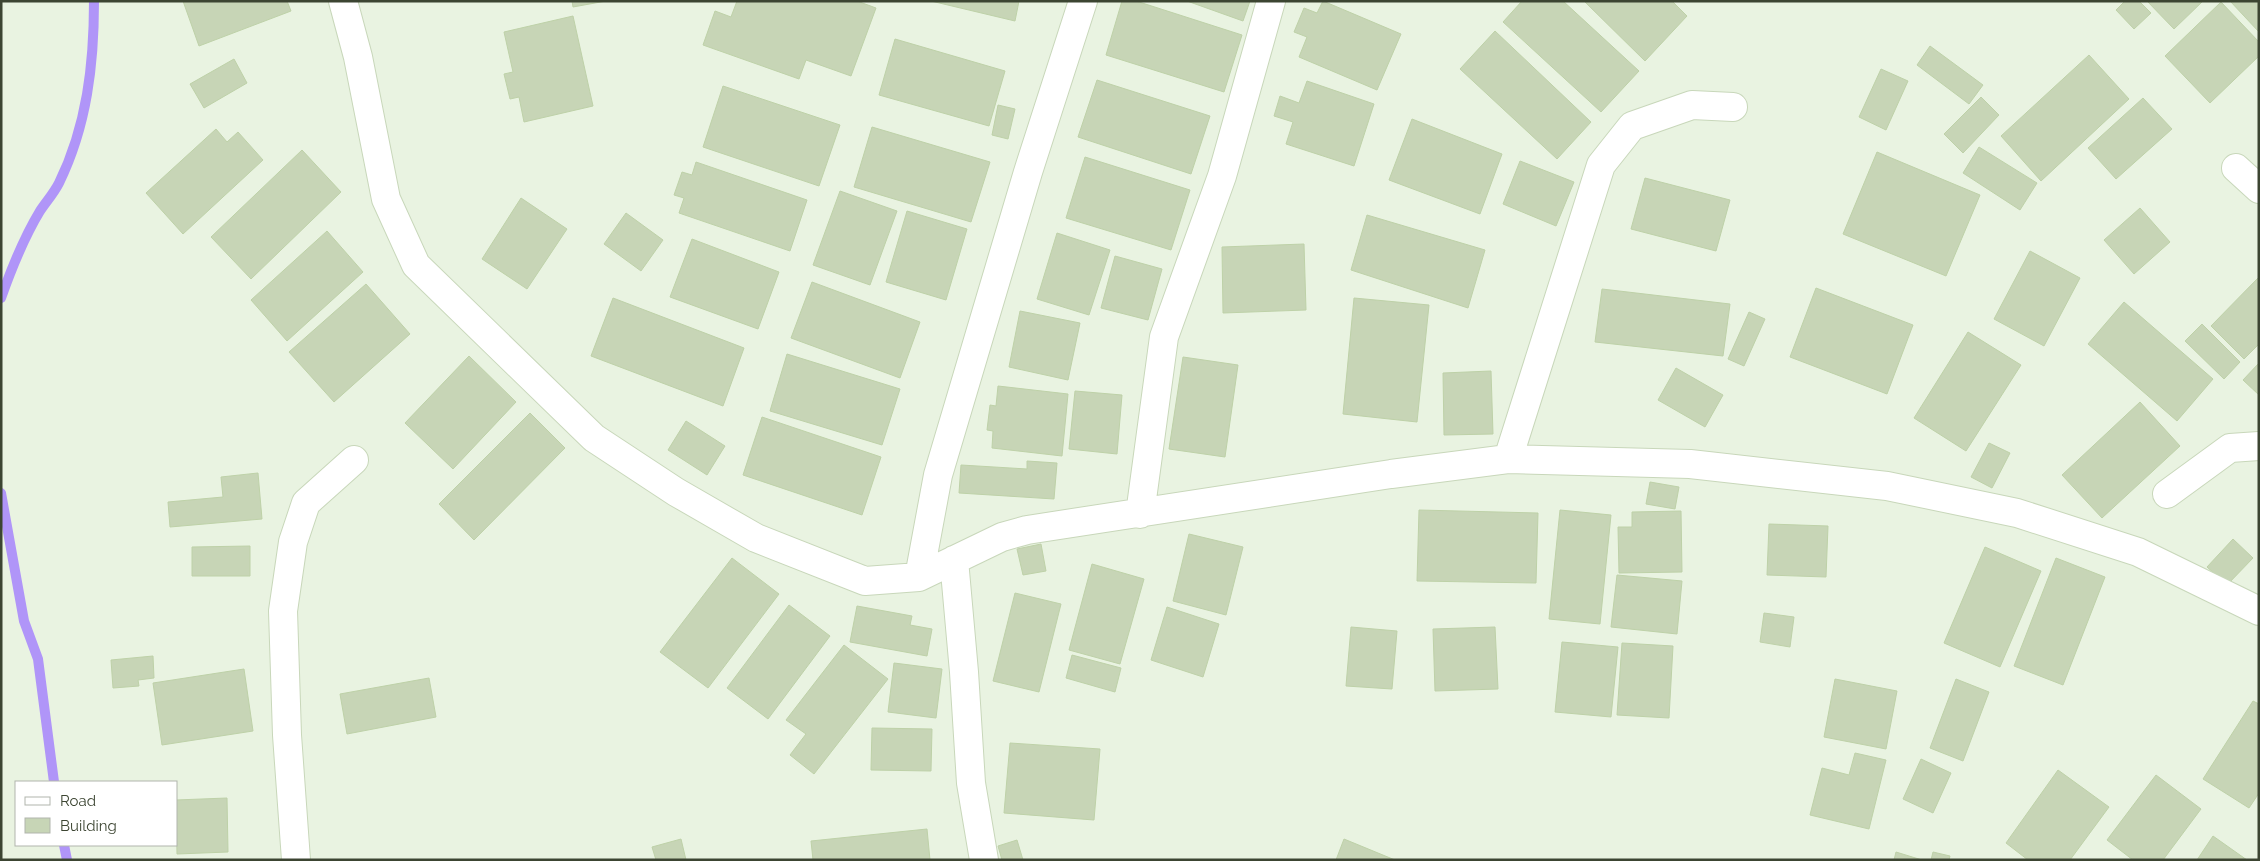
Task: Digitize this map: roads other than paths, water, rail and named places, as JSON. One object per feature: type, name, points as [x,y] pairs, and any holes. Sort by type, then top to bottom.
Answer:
[{"type":"street","points":[[343,1],[358,57],[386,199],[416,265],[594,438],[676,492],[756,538],[865,581],[919,577],[1002,537],[1027,530],[1391,474],[1508,459],[1690,464],[1887,486],[2017,513],[2138,552],[2259,612]]},
{"type":"street","points":[[919,577],[938,475],[1028,172],[1083,1]]},
{"type":"street","points":[[1140,514],[1164,337],[1222,176],[1271,1]]},
{"type":"street","points":[[1508,459],[1601,164],[1632,126],[1692,105],[1733,107]]},
{"type":"street","points":[[2236,168],[2259,189]]},
{"type":"street","points":[[2167,494],[2230,448],[2259,446]]},
{"type":"street","points":[[296,860],[286,735],[283,610],[293,542],[306,503],[354,460]]},
{"type":"street","points":[[954,560],[971,783],[984,860]]},
{"type":"waterway","points":[[1,298],[23,243],[40,211],[59,183],[76,139],[87,94],[94,25],[94,1]]},
{"type":"waterway","points":[[1,493],[24,621],[38,659],[54,781]]},
{"type":"waterway","points":[[64,846],[67,860]]}]
